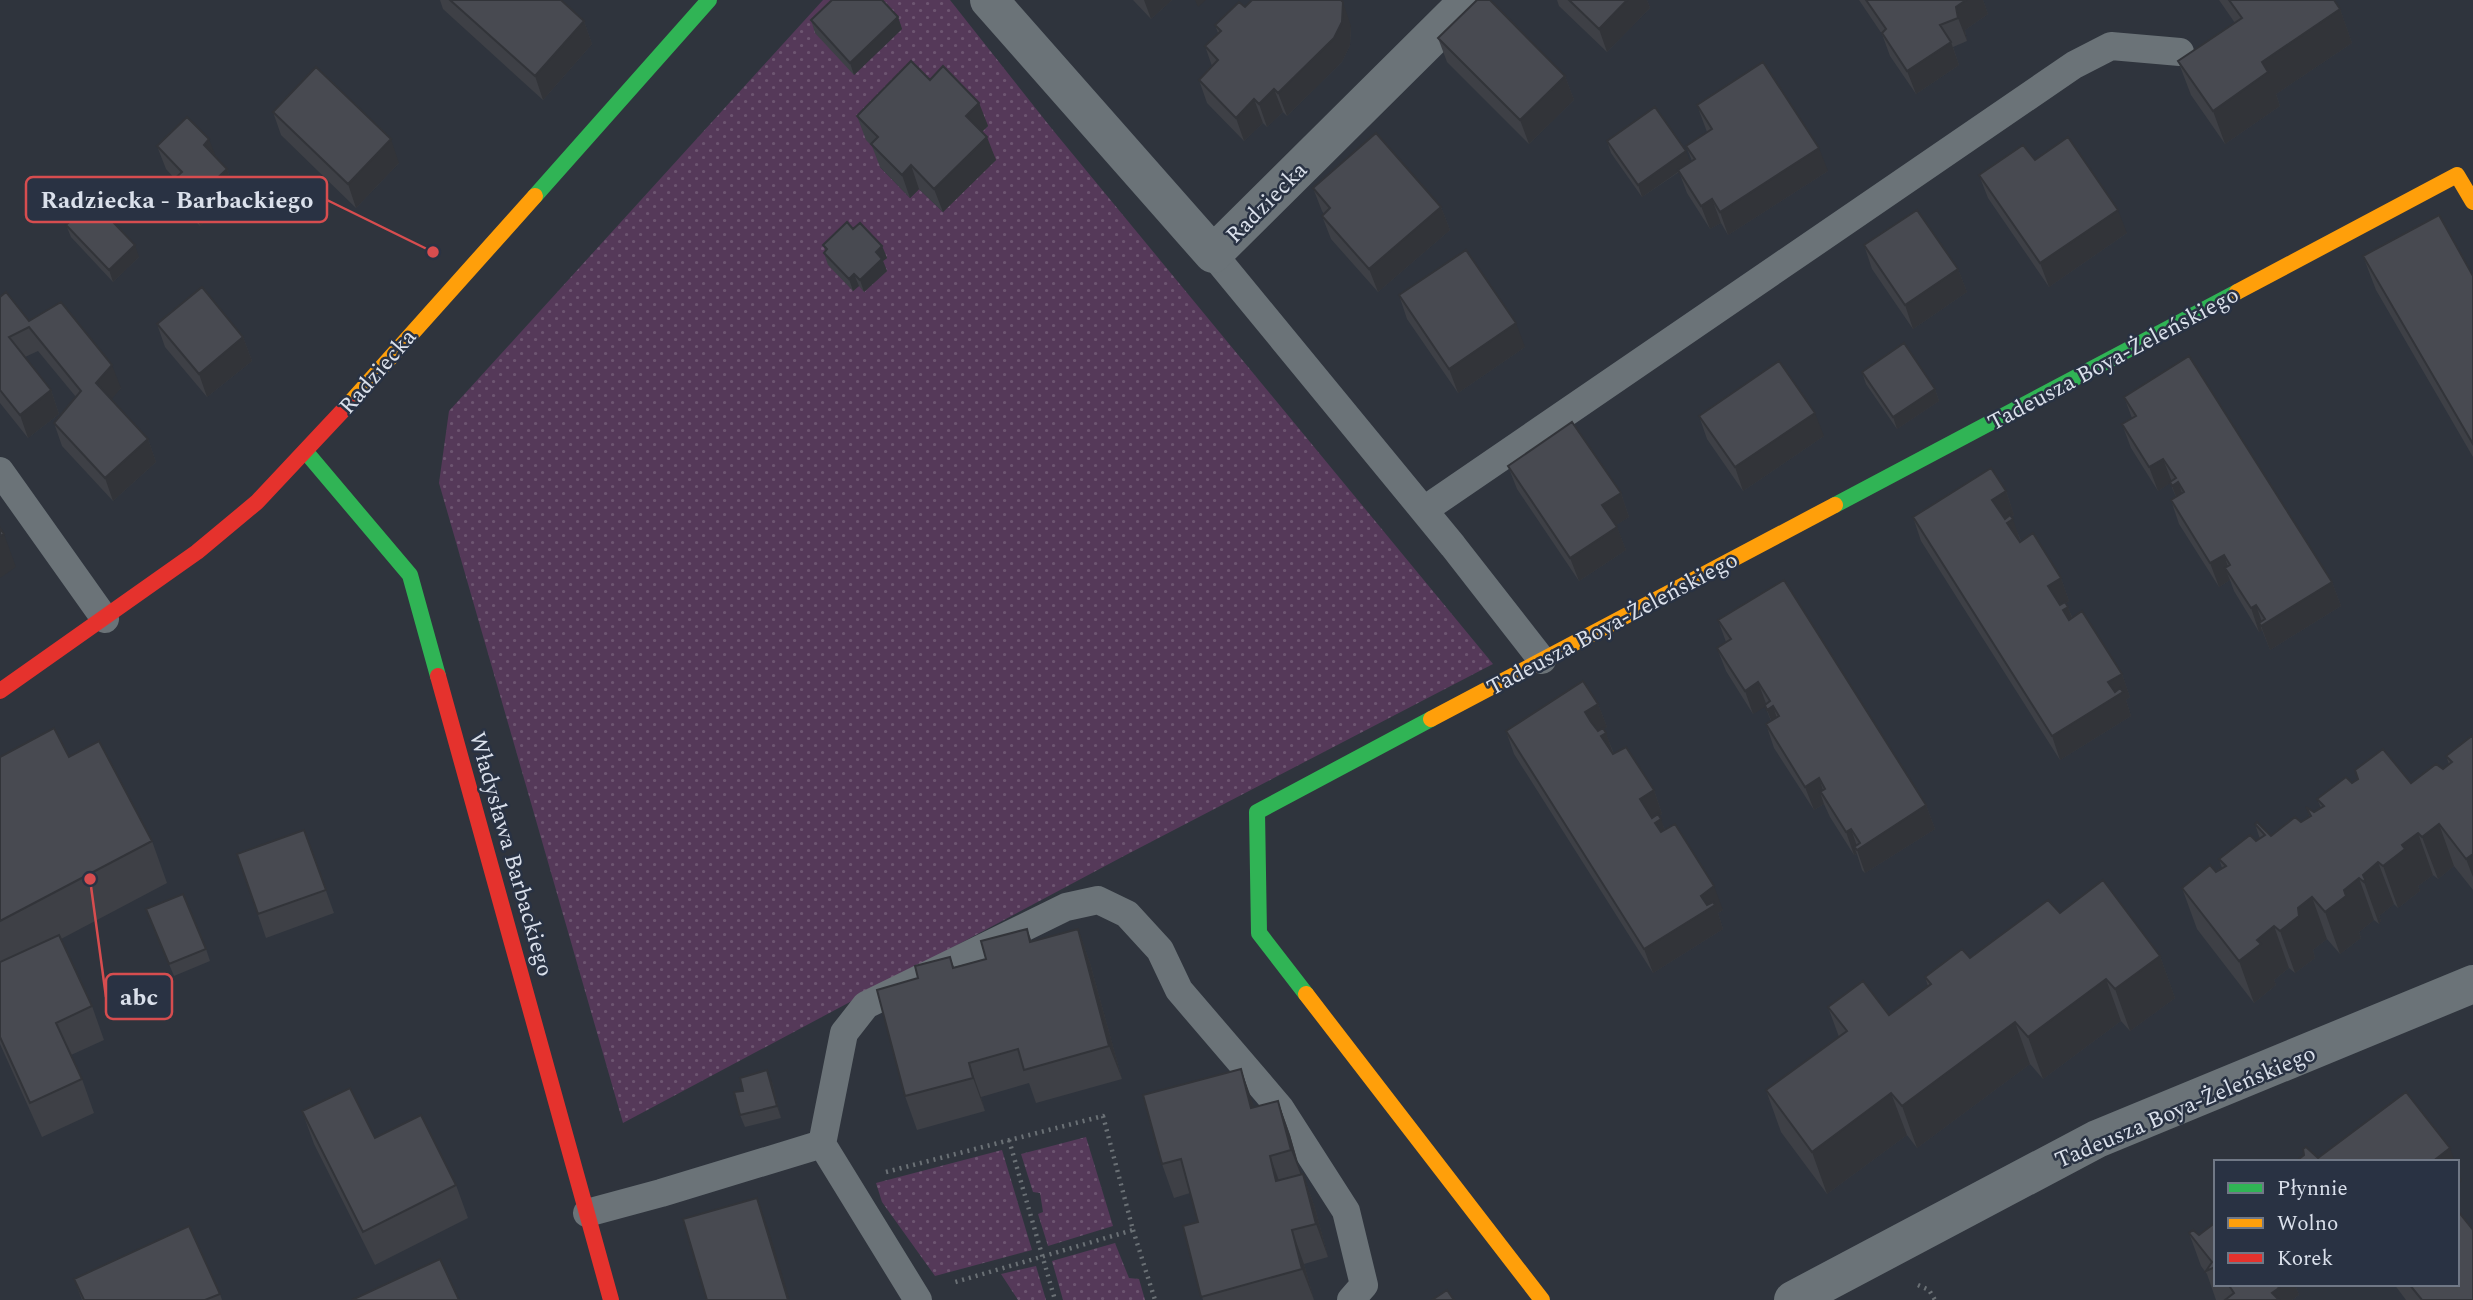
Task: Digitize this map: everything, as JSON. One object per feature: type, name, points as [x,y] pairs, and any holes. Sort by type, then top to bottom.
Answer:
[{"type":"street","name":"Radziecka","points":[[0,691],[197,552],[257,502],[306,452],[709,0]]},
{"type":"street","name":"Radziecka","points":[[989,0],[1213,254],[1469,0]]},
{"type":"street","name":"Tadeusza Boya-Żeleńskiego","points":[[1542,1300],[1259,933],[1257,812],[2457,176],[2473,202]]},
{"type":"street","name":"Władysława Barbackiego","points":[[306,452],[410,575],[611,1300]]},
{"type":"street","name":"Tadeusza Boya-Żeleńskiego","points":[[1793,1300],[2097,1139],[2473,984]]},
{"type":"lane","points":[[1424,510],[2074,65],[2111,46],[2180,52]]},
{"type":"lane","points":[[1213,254],[1424,510],[1542,660]]},
{"type":"lane","points":[[0,471],[105,619]]},
{"type":"lane","points":[[916,1297],[822,1144],[844,1033],[866,1005],[1066,907],[1098,900],[1127,914],[1160,950],[1179,990],[1280,1108],[1346,1211],[1364,1285],[1351,1300]]},
{"type":"lane","points":[[587,1213],[822,1144]]},
{"type":"path","points":[[844,1180],[1102,1116],[1155,1300]]},
{"type":"path","points":[[1009,1140],[1055,1300]]},
{"type":"path","points":[[916,1297],[1133,1230]]},
{"type":"shaded area","points":[[823,0],[950,0],[1052,129],[1493,664],[1122,857],[623,1123],[439,483],[449,411]],"holes":[[[987,126],[974,139],[943,212],[919,189],[910,198],[880,167],[887,160]]]},
{"type":"shaded area","points":[[1086,1137],[1113,1226],[1048,1246],[1038,1214],[1043,1212],[1040,1193],[1033,1192],[1021,1154]]},
{"type":"shaded area","points":[[1002,1150],[1032,1250],[935,1276],[882,1202],[876,1183]]},
{"type":"shaded area","points":[[1115,1243],[1129,1278],[1139,1279],[1145,1300],[1063,1300],[1052,1261]]},
{"type":"shaded area","points":[[1036,1266],[1046,1300],[1018,1300],[1001,1274]]},
{"type":"building","points":[[450,0],[561,0],[584,21],[535,76]]},
{"type":"building","points":[[832,0],[882,0],[898,17],[850,63],[811,20]]},
{"type":"building","points":[[1252,0],[1341,0],[1342,22],[1334,38],[1278,93],[1274,89],[1259,104],[1254,99],[1236,118],[1199,80],[1218,60],[1205,46],[1221,31],[1215,25],[1239,2],[1245,7]]},
{"type":"building","points":[[1477,0],[1490,0],[1565,76],[1520,120],[1438,38]]},
{"type":"building","points":[[1569,0],[1627,0],[1599,29]]},
{"type":"building","points":[[1866,0],[1966,0],[1956,7],[1958,18],[1940,25],[1951,42],[1907,71],[1882,33],[1886,29]]},
{"type":"building","points":[[2229,0],[2334,0],[2340,9],[2262,62],[2268,72],[2213,111],[2178,61],[2242,18]]},
{"type":"building","points":[[911,61],[930,80],[943,66],[979,103],[966,116],[987,137],[934,189],[911,165],[902,175],[871,144],[878,137],[857,116]]},
{"type":"building","points":[[1763,62],[1819,148],[1720,212],[1712,199],[1701,206],[1678,170],[1695,159],[1686,146],[1712,129],[1697,105]]},
{"type":"building","points":[[316,67],[391,139],[348,184],[273,112]]},
{"type":"building","points":[[1655,107],[1686,151],[1638,185],[1607,141]]},
{"type":"building","points":[[187,117],[209,139],[204,145],[227,169],[192,202],[171,182],[182,172],[157,146]]},
{"type":"building","points":[[1376,133],[1441,207],[1369,269],[1322,216],[1330,208],[1313,188]]},
{"type":"building","points":[[2068,137],[2118,210],[2040,263],[1979,175],[2023,145],[2035,160]]},
{"type":"building","points":[[92,200],[135,245],[109,270],[66,225]]},
{"type":"building","points":[[1917,210],[1958,269],[1905,305],[1864,245]]},
{"type":"building","points":[[2439,215],[2473,276],[2473,444],[2363,256]]},
{"type":"building","points":[[847,222],[853,229],[860,223],[882,246],[876,252],[882,259],[860,280],[854,274],[849,279],[824,253],[827,249],[823,245]]},
{"type":"building","points":[[1466,250],[1516,323],[1449,369],[1399,295]]},
{"type":"building","points":[[202,287],[243,337],[199,374],[157,324]]},
{"type":"building","points":[[6,292],[29,321],[61,302],[112,365],[96,383],[148,439],[105,478],[54,423],[81,391],[29,327],[9,337],[51,390],[20,415],[0,390],[0,297]]},
{"type":"building","points":[[1904,343],[1935,389],[1893,417],[1862,372]]},
{"type":"building","points":[[2189,356],[2332,582],[2261,626],[2259,623],[2265,619],[2256,605],[2251,608],[2225,568],[2230,565],[2224,555],[2210,563],[2171,500],[2184,492],[2178,482],[2172,486],[2170,482],[2176,478],[2163,459],[2149,467],[2122,424],[2136,416],[2124,397]]},
{"type":"building","points":[[1779,361],[1815,413],[1735,467],[1699,416]]},
{"type":"building","points":[[1572,422],[1621,493],[1602,505],[1617,527],[1570,558],[1508,466]]},
{"type":"building","points":[[1991,468],[2006,491],[1992,500],[2005,519],[2010,515],[2013,519],[2007,523],[2020,542],[2033,533],[2061,578],[2048,586],[2060,605],[2065,602],[2068,607],[2063,610],[2069,620],[2082,611],[2122,674],[2108,682],[2115,692],[2120,688],[2123,692],[2052,736],[1913,517]]},
{"type":"building","points":[[1784,580],[1926,805],[1857,850],[1854,847],[1860,843],[1851,829],[1846,832],[1820,792],[1825,789],[1819,778],[1805,787],[1766,724],[1779,716],[1773,706],[1767,710],[1765,705],[1770,701],[1758,682],[1745,691],[1717,648],[1731,639],[1718,620]]},
{"type":"building","points":[[1583,681],[1598,704],[1585,712],[1591,722],[1598,731],[1603,728],[1606,733],[1601,736],[1613,754],[1626,747],[1654,790],[1640,799],[1652,818],[1658,814],[1661,819],[1655,823],[1661,832],[1675,824],[1714,886],[1701,896],[1707,905],[1713,902],[1715,905],[1644,949],[1506,731]]},
{"type":"building","points":[[54,728],[69,757],[99,741],[152,841],[0,921],[0,757]]},
{"type":"building","points":[[2473,735],[2473,854],[2466,859],[2439,824],[2422,837],[2418,833],[2402,845],[2405,849],[2383,866],[2378,862],[2363,875],[2364,882],[2359,878],[2344,890],[2346,896],[2325,912],[2312,897],[2298,908],[2299,916],[2280,931],[2274,926],[2257,940],[2261,944],[2239,961],[2182,888],[2210,865],[2216,872],[2226,866],[2219,859],[2250,835],[2256,841],[2265,835],[2255,824],[2257,822],[2271,836],[2295,817],[2301,822],[2311,816],[2306,807],[2314,812],[2324,806],[2317,799],[2346,777],[2352,783],[2358,779],[2355,770],[2383,749],[2411,783],[2436,764],[2443,769],[2452,762],[2446,756]]},
{"type":"building","points":[[304,830],[326,890],[258,914],[237,854]]},
{"type":"building","points":[[2103,880],[2160,956],[2115,989],[2106,979],[2028,1037],[2015,1022],[1902,1106],[1891,1093],[1812,1152],[1766,1090],[1847,1031],[1828,1007],[1863,981],[1889,1015],[1931,984],[1925,977],[1962,949],[1970,958],[2048,900],[2060,913]]},
{"type":"building","points":[[183,894],[206,949],[169,964],[146,909]]},
{"type":"building","points":[[1027,929],[1030,942],[1078,929],[1109,1046],[1024,1070],[1018,1049],[969,1063],[973,1078],[905,1096],[877,990],[918,978],[915,966],[950,957],[953,968],[986,959],[981,941]]},
{"type":"building","points":[[59,935],[92,1006],[56,1023],[82,1079],[30,1103],[0,1037],[0,962]]},
{"type":"building","points":[[1241,1069],[1251,1108],[1278,1101],[1291,1150],[1270,1156],[1276,1181],[1303,1174],[1316,1224],[1292,1230],[1302,1269],[1201,1297],[1183,1226],[1198,1222],[1181,1159],[1162,1164],[1143,1095]]},
{"type":"building","points":[[767,1070],[777,1106],[740,1115],[734,1092],[743,1091],[740,1078]]},
{"type":"building","points":[[350,1088],[375,1138],[421,1115],[456,1185],[363,1232],[302,1111]]},
{"type":"building","points":[[2406,1092],[2450,1148],[2435,1160],[2298,1160],[2304,1155],[2303,1149],[2306,1147],[2318,1158]]},
{"type":"building","points":[[757,1198],[788,1300],[707,1300],[683,1219]]},
{"type":"building","points":[[2459,1212],[2473,1230],[2473,1300],[2422,1300],[2411,1286],[2459,1286]]},
{"type":"building","points":[[2214,1224],[2214,1267],[2206,1271],[2212,1262],[2189,1233],[2193,1230],[2199,1235]]},
{"type":"building","points":[[189,1226],[220,1294],[205,1300],[84,1300],[74,1279]]},
{"type":"building","points":[[440,1259],[459,1300],[352,1300]]},
{"type":"building","points":[[2229,1286],[2278,1286],[2279,1288],[2272,1293],[2279,1300],[2225,1300],[2234,1293]]},
{"type":"building","points":[[1447,1290],[1454,1300],[1432,1300]]},
{"type":"traffic: fast","points":[[535,196],[709,0]]},
{"type":"traffic: fast","points":[[1835,505],[2237,292]]},
{"type":"traffic: fast","points":[[306,452],[410,575],[438,676]]},
{"type":"traffic: fast","points":[[1306,994],[1259,933],[1257,812],[1431,719]]},
{"type":"traffic: slow","points":[[2237,292],[2457,175],[2473,202]]},
{"type":"traffic: slow","points":[[348,405],[535,196]]},
{"type":"traffic: slow","points":[[1431,719],[1835,505]]},
{"type":"traffic: slow","points":[[1306,994],[1542,1300]]},
{"type":"traffic: jam","points":[[0,691],[197,552],[257,502],[348,405]]},
{"type":"traffic: jam","points":[[438,676],[611,1300]]},
{"type":"place","name":"Radziecka - Barbackiego","points":[[433,252]]},
{"type":"place","name":"abc","points":[[90,879]]}]
